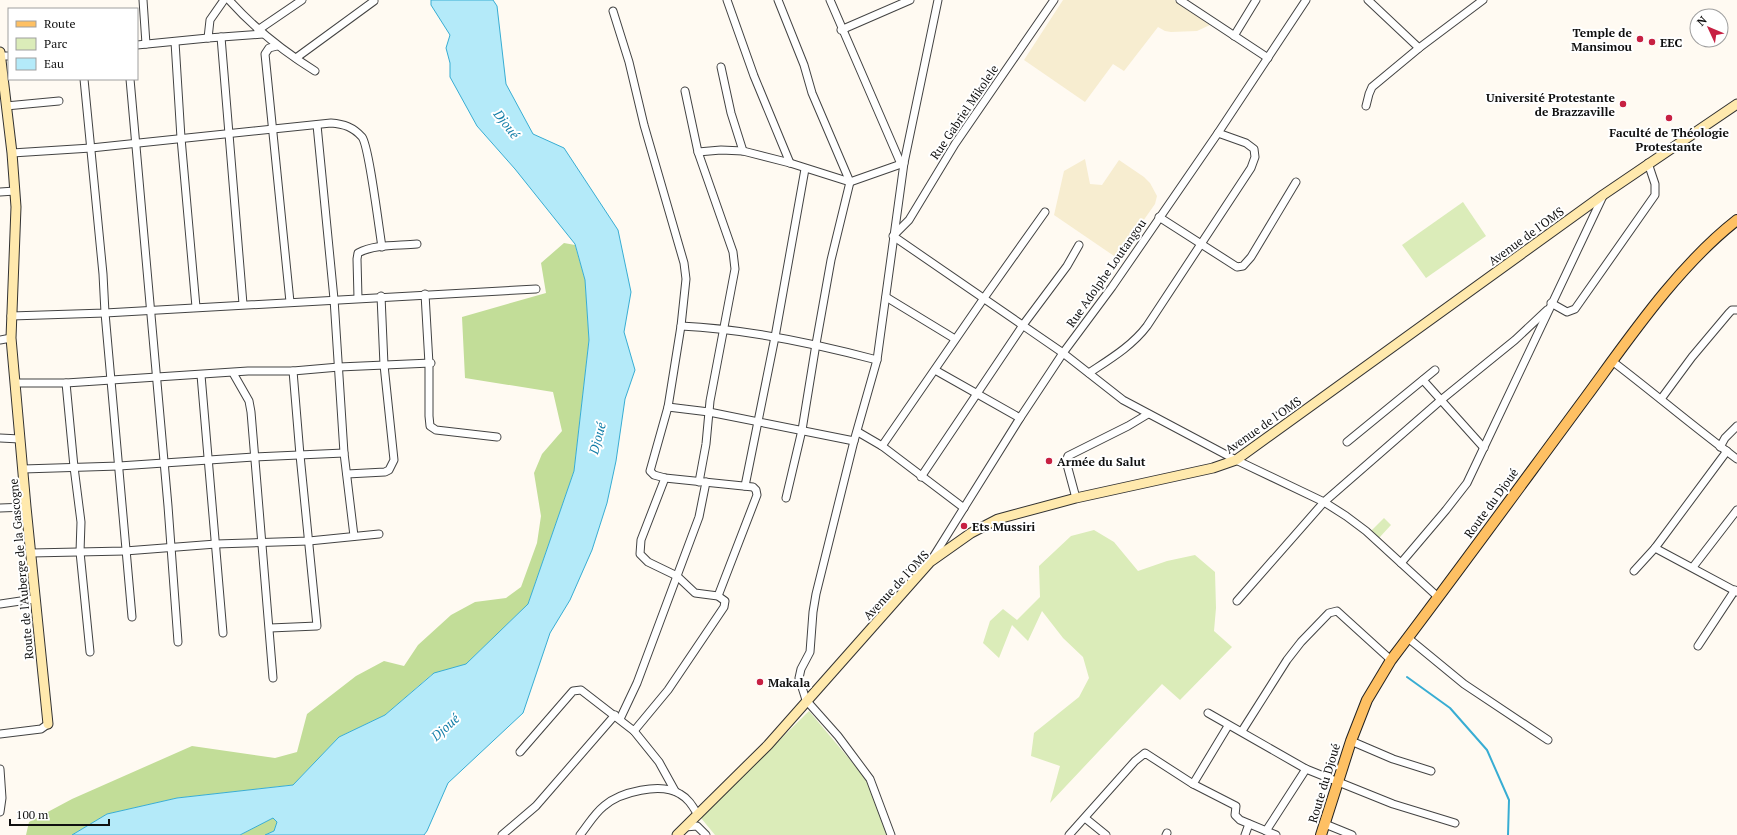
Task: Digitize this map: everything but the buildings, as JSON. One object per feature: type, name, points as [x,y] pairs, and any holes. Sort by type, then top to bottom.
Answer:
[{"type":"main road","name":"Route du Djoué","points":[[1321,835],[1351,741],[1367,700],[1391,660],[1612,361],[1680,275],[1697,256],[1737,220]]},
{"type":"street","points":[[143,0],[146,44]]},
{"type":"street","points":[[138,45],[261,32],[302,0]]},
{"type":"street","points":[[727,0],[754,76],[790,163]]},
{"type":"street","points":[[778,0],[804,65],[815,99],[850,182],[831,260],[802,430],[786,498]]},
{"type":"street","points":[[830,0],[841,30],[902,164]]},
{"type":"street","points":[[841,30],[910,0]]},
{"type":"street","points":[[891,835],[870,780],[838,736],[806,700],[798,678],[810,652],[816,594],[854,441],[858,432],[877,360],[902,164],[938,0]]},
{"type":"street","name":"Rue Gabriel Mikolele","points":[[893,236],[909,220],[955,144],[1054,0]]},
{"type":"street","points":[[1180,0],[1268,58]]},
{"type":"street","points":[[1234,36],[1256,0]]},
{"type":"street","name":"Rue Adolphe Loutangou","points":[[930,562],[1020,418],[1063,353],[1112,287],[1218,133],[1306,0]]},
{"type":"street","points":[[1368,0],[1419,48]]},
{"type":"street","points":[[1366,106],[1372,87],[1419,48],[1483,0]]},
{"type":"street","points":[[208,38],[210,20],[229,1],[277,46],[315,71]]},
{"type":"street","points":[[296,58],[374,1]]},
{"type":"street","points":[[613,12],[629,62],[644,125],[684,263],[686,280],[681,326],[668,406],[650,471],[654,475],[665,478],[755,488],[756,495],[718,596]]},
{"type":"street","points":[[221,37],[243,304]]},
{"type":"street","points":[[175,42],[181,138],[196,307]]},
{"type":"street","points":[[277,46],[269,48],[265,54],[290,302]]},
{"type":"street","name":"Route de l'Auberge de la Gascogne","points":[[3,55],[6,106],[12,153],[16,207],[11,338],[34,599],[48,724]]},
{"type":"street","points":[[721,68],[731,113],[743,151]]},
{"type":"street","points":[[84,80],[103,274],[110,380],[132,617]]},
{"type":"street","points":[[130,80],[137,144],[149,310],[164,463],[178,642]]},
{"type":"street","points":[[502,835],[536,806],[618,717],[637,683],[700,517],[709,412],[734,269],[733,252],[698,152],[685,91]]},
{"type":"street","points":[[6,106],[59,101]]},
{"type":"street","name":"Avenue de l'OMS","points":[[677,835],[768,745],[806,700],[930,562],[972,533],[998,519],[1076,498],[1177,477],[1213,468],[1236,460],[1603,195],[1737,104]]},
{"type":"street","points":[[12,153],[137,144],[181,138],[228,135],[317,125],[343,124],[351,128],[363,138],[370,166],[382,247]]},
{"type":"street","points":[[317,125],[334,299],[344,453],[354,536]]},
{"type":"street","points":[[1089,373],[1139,337],[1251,168],[1256,157],[1254,149],[1246,143],[1218,133]]},
{"type":"street","points":[[698,152],[721,150],[743,151],[790,163],[850,182],[902,164]]},
{"type":"street","points":[[1551,303],[1566,312],[1571,312],[1575,309],[1636,224],[1655,195],[1655,184],[1648,164]]},
{"type":"street","points":[[745,486],[775,337],[805,169]]},
{"type":"street","points":[[1159,217],[1201,245],[1237,266],[1243,266],[1251,257],[1296,182]]},
{"type":"street","points":[[0,192],[15,191]]},
{"type":"street","points":[[1401,563],[1464,488],[1603,195]]},
{"type":"street","points":[[882,446],[955,339],[1045,212]]},
{"type":"street","points":[[893,236],[1063,353],[1123,400],[1236,460],[1324,502],[1366,531],[1438,597]]},
{"type":"street","points":[[358,298],[358,253],[364,250],[382,247],[416,244]]},
{"type":"street","points":[[921,477],[1023,325],[1059,278],[1079,245]]},
{"type":"street","points":[[11,316],[105,313],[381,296],[536,289]]},
{"type":"street","points":[[425,294],[430,364],[429,416],[433,429],[497,436]]},
{"type":"street","points":[[347,474],[385,472],[389,470],[394,460],[384,365],[381,296]]},
{"type":"street","points":[[886,297],[955,339]]},
{"type":"street","points":[[1237,601],[1324,502],[1440,400],[1515,340],[1548,310]]},
{"type":"street","points":[[1661,399],[1692,357],[1729,313],[1732,310],[1737,310]]},
{"type":"street","points":[[681,326],[724,329],[816,344],[877,360]]},
{"type":"street","points":[[0,340],[11,338]]},
{"type":"street","points":[[1612,361],[1737,459]]},
{"type":"street","points":[[15,383],[66,383],[248,371],[293,371],[339,367],[430,364]]},
{"type":"street","points":[[934,370],[1020,418]]},
{"type":"street","points":[[1347,442],[1435,370]]},
{"type":"street","points":[[270,628],[317,626],[293,371]]},
{"type":"street","points":[[233,373],[249,401],[270,628],[273,678]]},
{"type":"street","points":[[201,375],[223,633]]},
{"type":"street","points":[[1423,380],[1484,448]]},
{"type":"street","points":[[66,383],[80,522],[80,552],[90,652]]},
{"type":"street","points":[[668,406],[758,421],[854,441]]},
{"type":"street","points":[[1076,498],[1066,461],[1068,456],[1128,426],[1148,414]]},
{"type":"street","points":[[1720,447],[1725,438],[1737,426]]},
{"type":"street","points":[[858,432],[882,446],[921,477],[964,508]]},
{"type":"street","points":[[0,438],[20,439]]},
{"type":"street","points":[[1634,571],[1654,548],[1727,451]]},
{"type":"street","points":[[23,469],[119,466],[344,453]]},
{"type":"street","points":[[634,730],[668,690],[724,608],[724,602],[718,596],[695,593],[677,576],[648,562],[643,559],[640,554],[641,540],[665,478]]},
{"type":"street","points":[[0,508],[26,507]]},
{"type":"street","points":[[1693,567],[1737,510]]},
{"type":"street","points":[[31,553],[125,551],[216,544],[308,541],[379,534]]},
{"type":"street","points":[[1654,548],[1693,567],[1736,591],[1698,646]]},
{"type":"street","points":[[0,604],[34,599]]},
{"type":"street","points":[[1242,731],[1287,660],[1301,642],[1333,611],[1337,611],[1391,660]]},
{"type":"street","points":[[1408,638],[1464,684],[1548,740]]},
{"type":"street","points":[[520,752],[573,691],[581,690],[634,730],[659,762],[674,791]]},
{"type":"street","points":[[1208,713],[1228,726],[1242,731],[1272,751],[1306,769],[1393,804],[1455,823]]},
{"type":"street","points":[[0,734],[41,729],[48,724]]},
{"type":"street","points":[[1193,784],[1228,726]]},
{"type":"street","points":[[1351,741],[1393,758],[1432,771]]},
{"type":"street","points":[[1068,835],[1135,761],[1145,753],[1193,784],[1236,806],[1235,815],[1240,820],[1276,835]]},
{"type":"street","points":[[0,769],[2,798],[0,812]]},
{"type":"street","points":[[1266,831],[1306,769]]},
{"type":"street","points":[[580,835],[603,806],[616,797],[630,792],[647,790],[674,791],[687,799],[698,815]]},
{"type":"street","points":[[1085,818],[1106,835]]},
{"type":"street","points":[[1245,835],[1249,824]]},
{"type":"street","points":[[1325,824],[1352,835]]},
{"type":"street","points":[[685,827],[697,826],[706,835]]},
{"type":"shaded area","points":[[1063,0],[1174,0],[1210,25],[1197,31],[1171,32],[1165,31],[1158,27],[1124,71],[1113,64],[1085,102],[1024,60]]},
{"type":"shaded area","points":[[1085,159],[1090,184],[1102,185],[1119,160],[1144,177],[1150,183],[1157,196],[1155,204],[1117,258],[1054,215],[1064,171]]},
{"type":"green space","points":[[1463,202],[1486,236],[1426,278],[1402,245]]},
{"type":"green space","points":[[564,243],[575,245],[585,280],[589,340],[574,471],[528,604],[466,664],[431,675],[385,715],[339,737],[293,785],[177,798],[107,814],[72,835],[26,835],[29,822],[72,799],[192,746],[275,758],[297,752],[307,714],[356,676],[384,661],[404,666],[418,645],[451,615],[475,602],[506,598],[521,587],[537,543],[541,516],[534,473],[542,454],[562,431],[553,392],[465,378],[462,317],[546,293],[541,263]]},
{"type":"green space","points":[[1384,518],[1391,525],[1379,538],[1371,531]]},
{"type":"green space","points":[[1094,530],[1114,542],[1138,571],[1167,561],[1195,555],[1215,572],[1216,608],[1214,631],[1232,647],[1180,700],[1162,684],[1050,803],[1060,766],[1031,756],[1034,733],[1079,697],[1089,678],[1083,657],[1063,638],[1042,611],[1028,641],[1012,625],[999,658],[983,643],[990,621],[1003,609],[1017,620],[1040,597],[1039,566],[1071,536]]},
{"type":"green space","points":[[809,711],[867,780],[887,835],[715,835],[701,818]]},
{"type":"green space","points":[[273,818],[277,822],[274,831],[265,835],[240,835]]},
{"type":"water","name":"Djoué","points":[[431,0],[493,0],[497,6],[506,84],[533,134],[564,148],[618,230],[631,292],[624,332],[635,370],[625,399],[616,461],[607,503],[592,550],[570,600],[550,633],[523,713],[448,783],[424,835],[265,835],[274,831],[277,822],[273,818],[240,835],[72,835],[107,814],[177,798],[293,785],[339,737],[385,715],[434,673],[466,664],[528,604],[574,471],[589,340],[585,280],[575,244],[515,169],[477,126],[450,77],[450,63],[446,48],[450,35],[431,5]]},
{"type":"waterway","points":[[1407,677],[1450,708],[1487,750],[1509,800],[1508,835]]},
{"type":"place","name":"Temple de Mansimou","points":[[1640,39]]},
{"type":"place","name":"EEC","points":[[1652,42]]},
{"type":"place","name":"Université Protestante de Brazzaville","points":[[1623,104]]},
{"type":"place","name":"Faculté de Théologie Protestante","points":[[1669,118]]},
{"type":"place","name":"Armée du Salut","points":[[1049,461]]},
{"type":"place","name":"Ets Mussiri","points":[[964,526]]},
{"type":"place","name":"Makala","points":[[760,682]]}]
